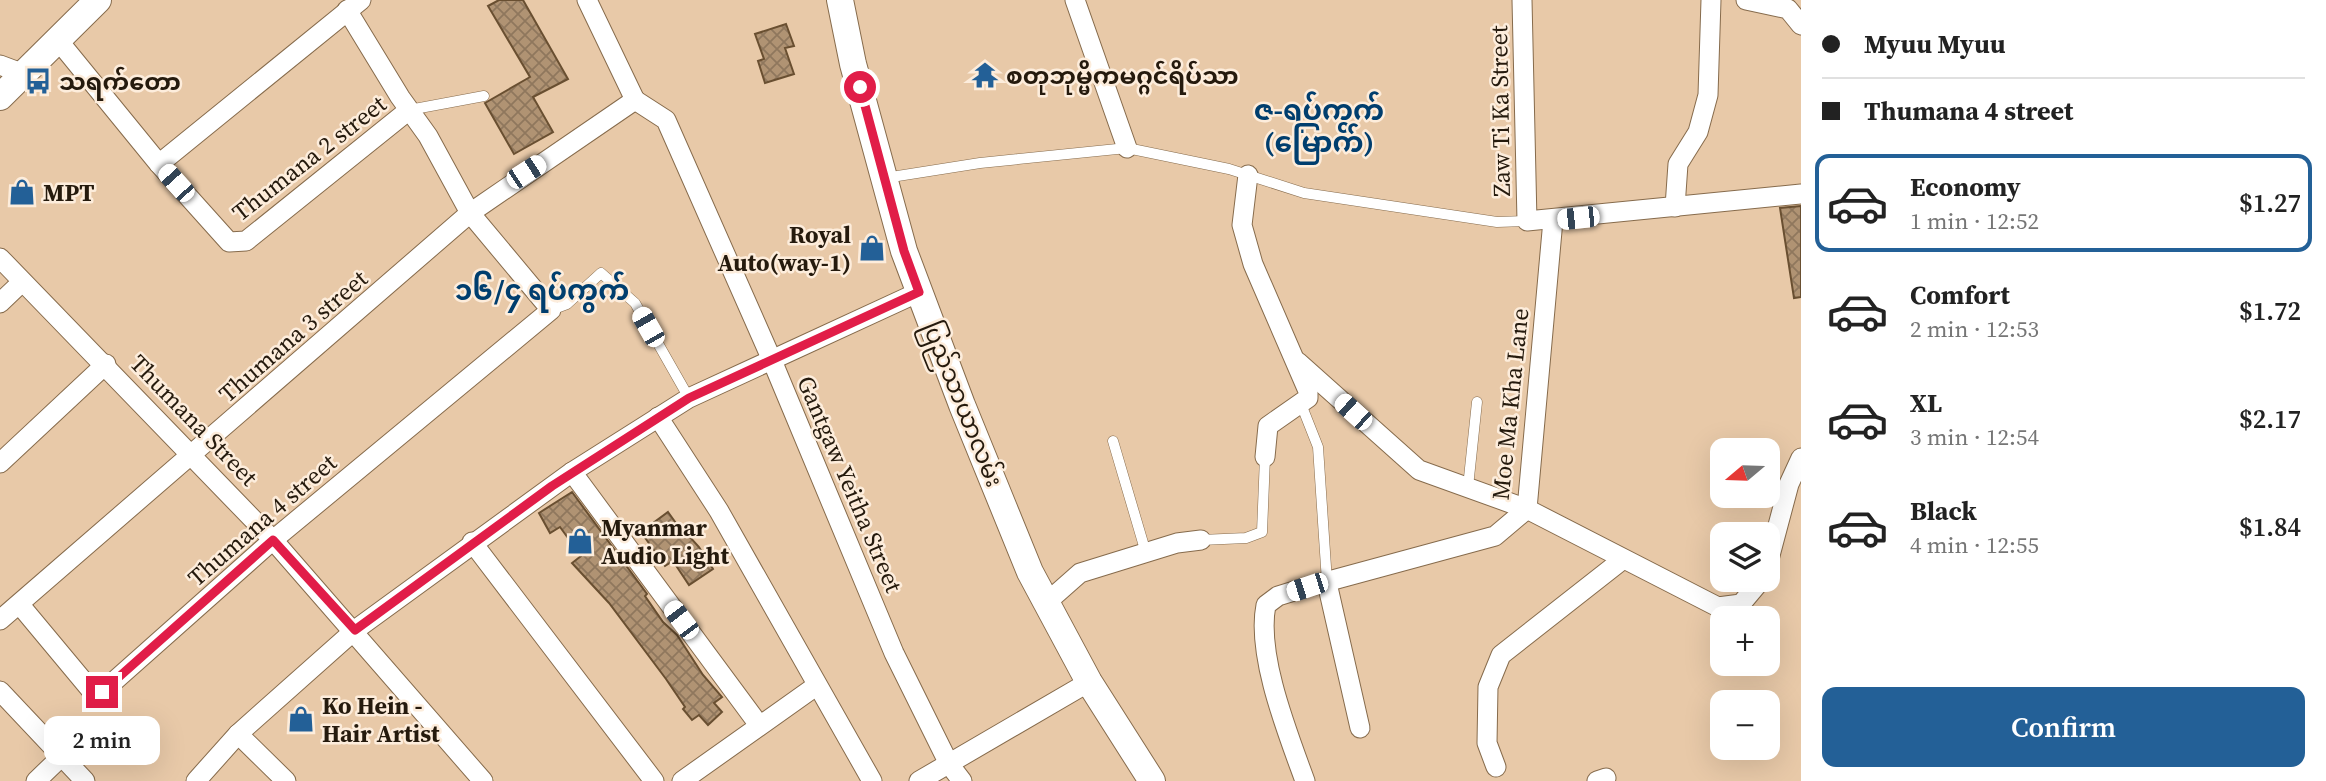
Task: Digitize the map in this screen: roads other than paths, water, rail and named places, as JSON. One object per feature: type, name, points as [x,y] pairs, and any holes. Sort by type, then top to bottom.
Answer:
[{"type":"street","points":[[0,97],[12,69],[57,39],[99,0]]},
{"type":"street","points":[[587,0],[635,100]]},
{"type":"street","name":"ပြည်သာယာလမ်း","points":[[840,0],[884,178],[919,292],[1004,508],[1046,603],[1089,682],[1153,781]]},
{"type":"street","points":[[1075,0],[1127,148]]},
{"type":"street","name":"Zaw Ti Ka Street","points":[[1522,0],[1527,221]]},
{"type":"street","points":[[1675,207],[1678,164],[1704,117],[1712,56],[1711,0]]},
{"type":"street","points":[[1746,0],[1788,9],[1801,24]]},
{"type":"street","points":[[57,39],[159,164],[354,5],[410,110],[428,136],[470,213],[551,310]]},
{"type":"street","name":"Thumana 3 street","points":[[0,620],[194,455],[470,213],[635,100]]},
{"type":"street","name":"Gantgaw Yeitha Street","points":[[635,100],[666,120],[771,358],[894,653],[949,764],[962,781]]},
{"type":"street","name":"Thumana 2 street","points":[[159,164],[229,242],[238,243],[246,241],[410,110]]},
{"type":"street","points":[[1248,175],[1242,225],[1253,264],[1298,362],[1308,391],[1308,398],[1268,426],[1265,457]]},
{"type":"street","points":[[1527,221],[1801,194]]},
{"type":"street","name":"Moe Ma Kha Lane","points":[[1305,781],[1279,707],[1262,622],[1266,605],[1278,596],[1495,536],[1527,509],[1553,220]]},
{"type":"street","name":"Thumana Street","points":[[0,258],[194,455],[273,540],[355,630],[483,781]]},
{"type":"street","points":[[0,303],[22,282]]},
{"type":"street","points":[[195,781],[238,734],[355,630],[472,542],[572,472],[689,398],[919,292]]},
{"type":"street","name":"Thumana 4 street","points":[[19,605],[90,688],[102,692],[273,540],[551,310]]},
{"type":"street","points":[[1298,362],[1419,470],[1527,509],[1718,607],[1741,604],[1751,592]]},
{"type":"street","points":[[0,464],[106,365]]},
{"type":"street","points":[[658,417],[719,511],[872,781]]},
{"type":"street","points":[[1778,522],[1788,484],[1801,458]]},
{"type":"street","points":[[572,472],[759,726]]},
{"type":"street","points":[[1046,603],[1080,573],[1201,540]]},
{"type":"street","points":[[472,542],[654,781]]},
{"type":"street","points":[[1496,767],[1487,743],[1488,687],[1502,655],[1622,560]]},
{"type":"street","points":[[1327,583],[1360,728]]},
{"type":"street","points":[[919,781],[1089,682]]},
{"type":"street","points":[[682,781],[816,686]]},
{"type":"street","points":[[0,691],[85,781]]},
{"type":"street","points":[[238,734],[286,781]]},
{"type":"street","points":[[36,781],[61,758]]},
{"type":"lane","points":[[410,110],[484,96]]},
{"type":"lane","points":[[884,178],[980,163],[1127,148],[1248,175],[1304,193],[1497,222],[1527,221]]},
{"type":"lane","points":[[551,310],[567,304],[601,273],[635,303],[689,398]]},
{"type":"lane","points":[[1468,487],[1477,402]]},
{"type":"lane","points":[[1301,404],[1318,447],[1327,583]]},
{"type":"lane","points":[[1113,441],[1146,553]]},
{"type":"lane","points":[[1201,540],[1246,538],[1262,532],[1265,457]]},
{"type":"place","name":"စတုဘုမ္မိကမဂ္ဂင်ရိပ်သာ","points":[[985,75]]},
{"type":"place","name":"သရက်တော","points":[[38,81]]},
{"type":"place","name":"MPT","points":[[22,192]]},
{"type":"place","name":"Royal Auto(way-1)","points":[[872,248]]},
{"type":"place","name":"Myanmar Audio Light","points":[[580,541]]},
{"type":"place","name":"Ko Hein - Hair Artist","points":[[301,719]]},
{"type":"district","name":"ဇ-ရပ်ကွက် (မြောက်)","points":[[1319,126]]},
{"type":"district","name":"၁၆/၄ ရပ်ကွက်","points":[[542,290]]}]
